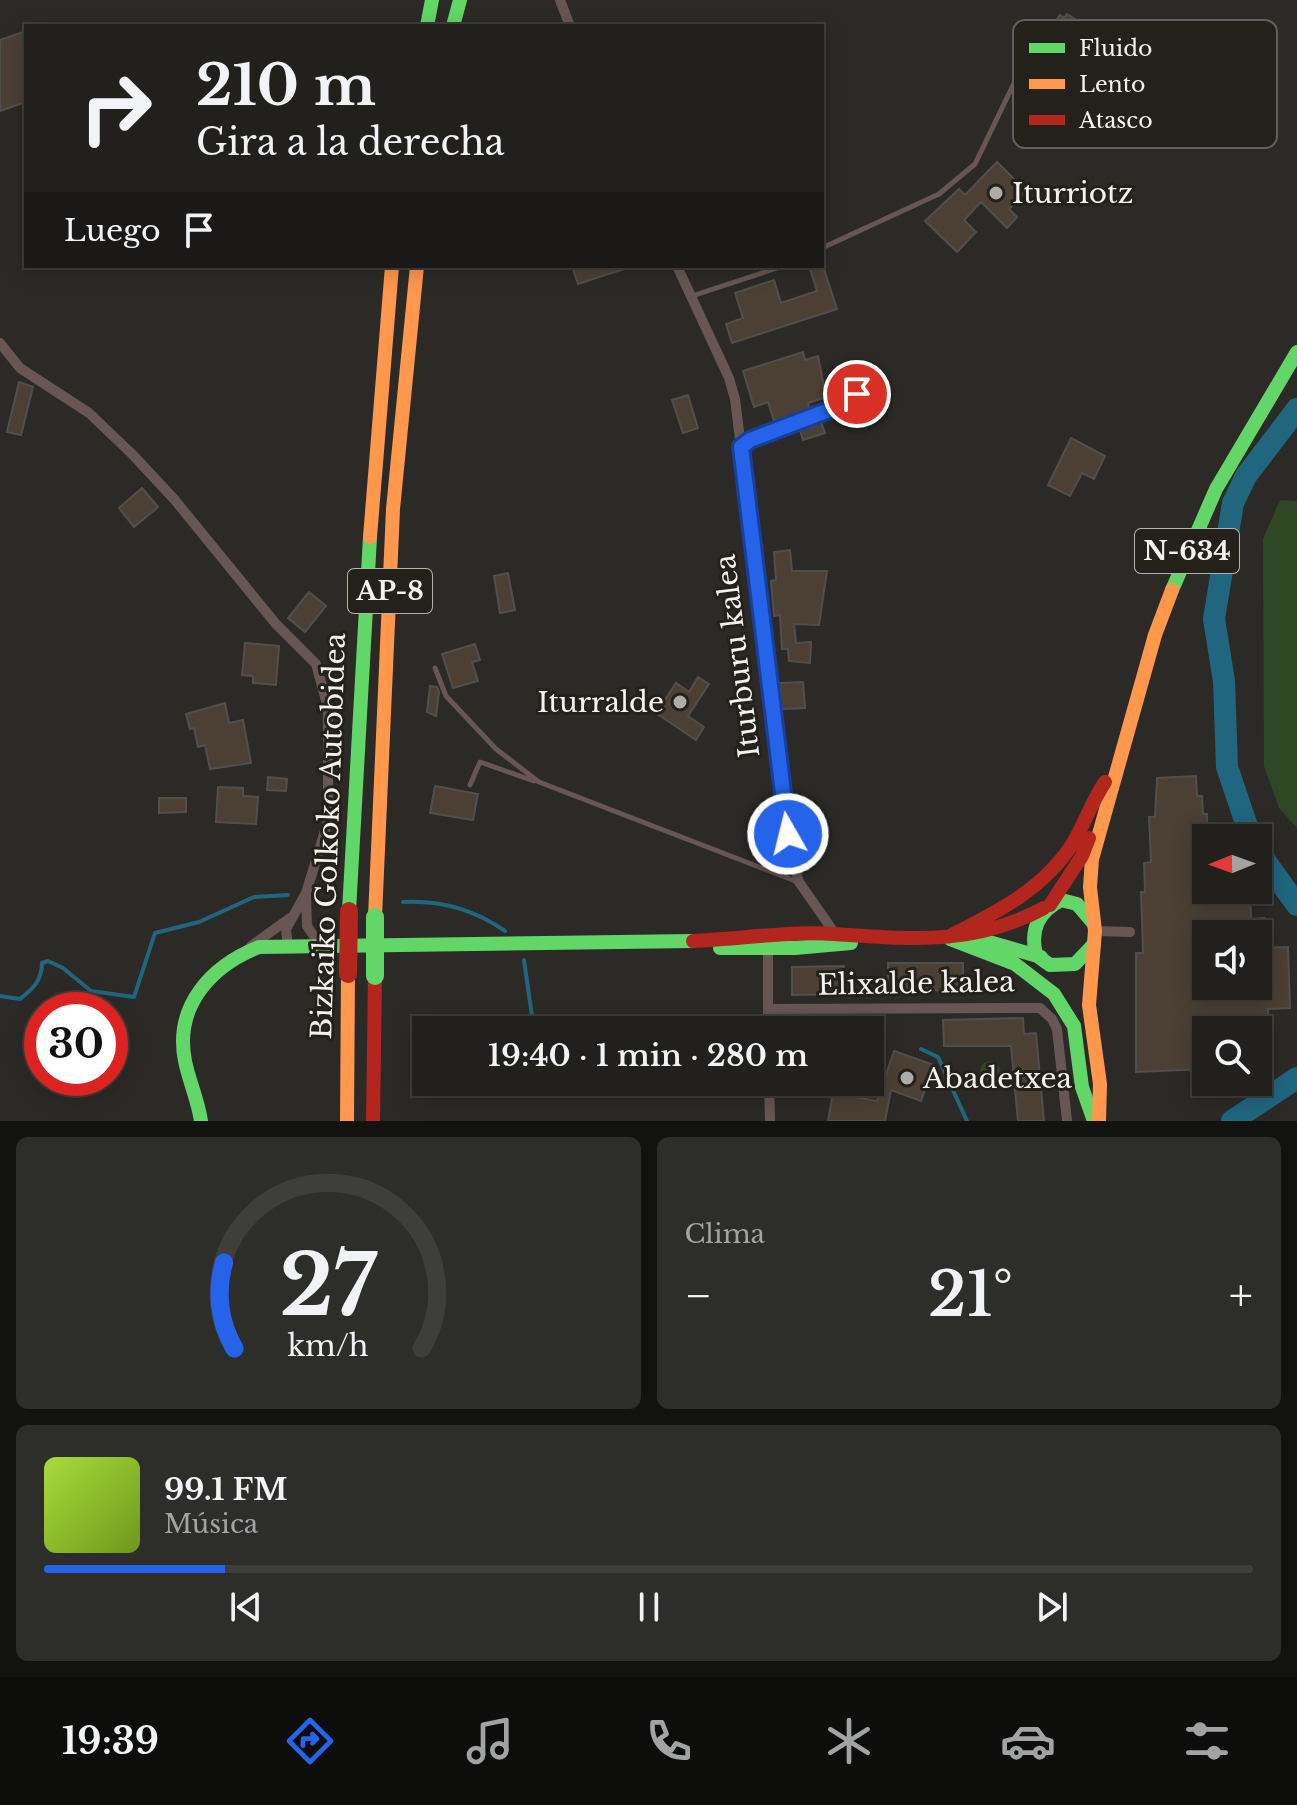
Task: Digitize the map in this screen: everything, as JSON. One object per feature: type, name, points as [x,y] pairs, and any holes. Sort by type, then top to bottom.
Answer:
[{"type":"main road","points":[[427,24],[432,0]]},
{"type":"main road","points":[[454,24],[460,0]]},
{"type":"main road","name":"Bizkaiko Golkoko Autobidea","points":[[347,1121],[349,911],[373,482],[392,268]]},
{"type":"main road","name":"Bizkaiko Golkoko Autobidea","points":[[373,1121],[375,917],[398,466],[417,268]]},
{"type":"main road","name":"N-634","points":[[1096,1121],[1100,1084],[1089,1005],[1094,933],[1090,887],[1092,859],[1116,767],[1155,635],[1189,547],[1216,489],[1297,352]]},
{"type":"main road","points":[[950,938],[1001,911],[1046,877],[1068,852],[1100,788],[1116,767]]},
{"type":"main road","name":"N-634","points":[[1096,1121],[1078,1011],[1035,948],[1032,927],[1082,856],[1116,767]]},
{"type":"main road","points":[[668,942],[768,949],[950,938],[989,942],[1056,965],[1075,964],[1090,952],[1094,933],[1081,907],[1071,903],[1047,907],[1014,924],[986,933],[950,938]]},
{"type":"main road","points":[[201,1121],[183,1051],[186,1019],[207,978],[243,952],[320,945],[668,942],[824,935],[864,941]]},
{"type":"main road","points":[[768,949],[776,943],[803,941],[824,935]]},
{"type":"main road","points":[[950,938],[1015,964],[1054,994],[1074,1026],[1082,1087],[1096,1121]]},
{"type":"main road","points":[[707,940],[755,943],[768,949]]},
{"type":"street","points":[[560,0],[569,24]]},
{"type":"street","name":"Iturburu kalea","points":[[678,268],[729,378],[741,447],[792,859],[799,882],[824,935]]},
{"type":"street","points":[[0,343],[20,368],[89,413],[132,454],[174,499],[276,624],[316,664],[328,708],[328,821],[306,893],[285,935],[290,946]]},
{"type":"street","points":[[306,893],[307,926],[320,945]]},
{"type":"street","points":[[290,946],[305,915]]},
{"type":"street","points":[[243,952],[292,917]]},
{"type":"street","points":[[1094,933],[1130,932]]},
{"type":"street","points":[[768,949],[768,1016]]},
{"type":"street","name":"Elixalde kalea","points":[[768,1009],[1040,1008],[1052,1019],[1057,1029],[1067,1121]]},
{"type":"street","points":[[769,1096],[770,1121]]},
{"type":"lane","points":[[824,247],[939,194],[975,164],[1013,85]]},
{"type":"lane","points":[[692,296],[777,268]]},
{"type":"lane","points":[[741,447],[750,440],[845,404],[857,394]]},
{"type":"lane","points":[[435,668],[446,696],[496,749],[539,782]]},
{"type":"lane","points":[[470,785],[480,762],[799,882]]},
{"type":"green space","points":[[1280,500],[1297,501],[1297,828],[1279,808],[1264,766],[1263,539]]},
{"type":"green space","points":[[990,1061],[997,1064],[1000,1071],[997,1078],[990,1081],[983,1078],[980,1071],[983,1064]]},
{"type":"building","points":[[1067,14],[1076,20],[1056,20],[1060,15],[1064,18]]},
{"type":"building","points":[[24,32],[24,103],[0,111],[0,40]]},
{"type":"building","name":"Iturriotz","points":[[997,162],[1026,191],[1009,209],[1017,217],[1007,228],[981,202],[964,220],[976,232],[957,252],[925,221],[959,189],[965,195]]},
{"type":"building","points":[[573,268],[627,268],[578,284]]},
{"type":"building","points":[[810,268],[824,268],[837,309],[732,343],[726,324],[743,318],[735,293],[774,280],[781,303],[817,291]]},
{"type":"building","points":[[803,352],[805,360],[818,356],[826,397],[808,403],[810,411],[774,421],[768,402],[754,407],[743,371]]},
{"type":"building","points":[[19,382],[33,387],[21,435],[7,432]]},
{"type":"building","points":[[688,395],[698,428],[683,433],[672,400]]},
{"type":"building","points":[[820,419],[825,433],[803,440],[799,427]]},
{"type":"building","points":[[1071,438],[1105,456],[1094,479],[1082,473],[1070,496],[1048,485]]},
{"type":"building","points":[[142,488],[158,507],[134,527],[119,508]]},
{"type":"building","points":[[790,550],[792,571],[827,571],[819,625],[794,624],[796,643],[811,642],[810,663],[789,661],[788,649],[782,649],[780,615],[774,616],[771,581],[776,580],[774,552]]},
{"type":"building","points":[[508,573],[515,610],[500,613],[494,576]]},
{"type":"building","points":[[309,592],[326,606],[305,632],[288,618]]},
{"type":"building","points":[[245,643],[279,646],[276,685],[253,683],[253,676],[242,675]]},
{"type":"building","points":[[475,644],[480,660],[472,662],[478,681],[453,688],[442,654]]},
{"type":"building","name":"Iturralde","points":[[698,677],[709,684],[688,716],[704,727],[696,740],[656,713],[676,683],[689,692]]},
{"type":"building","points":[[803,682],[805,708],[782,709],[779,683]]},
{"type":"building","points":[[430,686],[437,687],[439,692],[436,716],[427,712]]},
{"type":"building","points":[[225,703],[229,723],[243,720],[251,763],[210,769],[205,745],[198,747],[194,728],[190,729],[186,714]]},
{"type":"building","points":[[1196,776],[1197,796],[1202,796],[1203,814],[1207,814],[1207,824],[1192,824],[1192,904],[1250,904],[1251,919],[1264,918],[1264,920],[1192,920],[1192,1000],[1272,1000],[1272,948],[1288,947],[1290,1008],[1268,1009],[1268,1016],[1192,1016],[1192,1070],[1136,1072],[1136,953],[1143,953],[1141,892],[1145,892],[1144,863],[1151,862],[1149,817],[1155,817],[1157,778]]},
{"type":"building","points":[[268,777],[287,779],[286,791],[267,790]]},
{"type":"building","points":[[435,786],[478,794],[473,820],[430,813]]},
{"type":"building","points":[[218,787],[243,788],[243,796],[258,797],[256,824],[216,822]]},
{"type":"building","points":[[159,798],[186,798],[186,812],[159,813]]},
{"type":"building","points":[[888,963],[963,963],[963,990],[888,991]]},
{"type":"building","points":[[844,966],[845,994],[792,995],[792,967]]},
{"type":"building","points":[[1023,1018],[1024,1034],[1036,1033],[1044,1121],[1018,1121],[1011,1046],[944,1046],[943,1020]]},
{"type":"building","points":[[894,1051],[934,1065],[921,1101],[891,1090],[885,1121],[828,1121],[832,1096],[877,1101],[879,1096],[884,1096],[884,1080]]},
{"type":"waterway","points":[[1246,824],[1227,767],[1224,681],[1214,619],[1233,503],[1246,476],[1297,409]]},
{"type":"waterway","points":[[1272,870],[1297,905]]},
{"type":"waterway","points":[[0,996],[20,999],[36,984],[42,963],[48,961],[63,968],[91,991],[134,997],[155,933],[199,922],[254,897],[288,895]]},
{"type":"waterway","points":[[403,902],[457,908],[482,917],[505,931]]},
{"type":"waterway","points":[[524,960],[532,1016]]},
{"type":"waterway","points":[[921,1049],[938,1057],[967,1121]]},
{"type":"waterway","points":[[1232,1121],[1297,1078]]},
{"type":"traffic: fast","points":[[427,24],[432,0]]},
{"type":"traffic: fast","points":[[454,24],[460,0]]},
{"type":"traffic: fast","points":[[1172,590],[1216,489],[1297,352]]},
{"type":"traffic: fast","points":[[349,911],[370,537]]},
{"type":"traffic: fast","points":[[1094,924],[1077,904],[1061,900],[1041,916],[1035,930],[1034,946],[1036,955],[1050,965],[1075,964],[1094,944]]},
{"type":"traffic: fast","points":[[375,917],[375,976]]},
{"type":"traffic: fast","points":[[950,939],[1015,964],[1054,994],[1074,1026],[1082,1087],[1094,1121]]},
{"type":"traffic: fast","points":[[201,1121],[185,1061],[185,1023],[200,990],[212,977],[226,965],[259,947],[693,941]]},
{"type":"traffic: fast","points":[[972,941],[989,942],[1041,957]]},
{"type":"traffic: fast","points":[[720,948],[795,948],[851,943]]},
{"type":"traffic: slow","points":[[370,537],[392,268]]},
{"type":"traffic: slow","points":[[375,917],[393,509],[417,268]]},
{"type":"traffic: slow","points":[[1099,1121],[1100,1084],[1089,1005],[1095,931],[1090,887],[1092,859],[1155,635],[1172,590]]},
{"type":"traffic: slow","points":[[347,1121],[348,974]]},
{"type":"traffic: jam","points":[[950,936],[1018,898],[1048,874],[1073,843],[1105,782]]},
{"type":"traffic: jam","points":[[1050,905],[1082,856],[1089,838]]},
{"type":"traffic: jam","points":[[693,941],[799,934],[942,937],[992,929],[1044,908]]},
{"type":"traffic: jam","points":[[348,974],[349,911]]},
{"type":"traffic: jam","points":[[373,1121],[375,976]]},
{"type":"place","name":"Iturriotz","points":[[996,193]]},
{"type":"place","name":"Iturralde","points":[[680,702]]},
{"type":"place","name":"Abadetxea","points":[[907,1078]]},
{"type":"route","points":[[788,834],[741,447],[750,440],[845,404],[857,394]]}]
